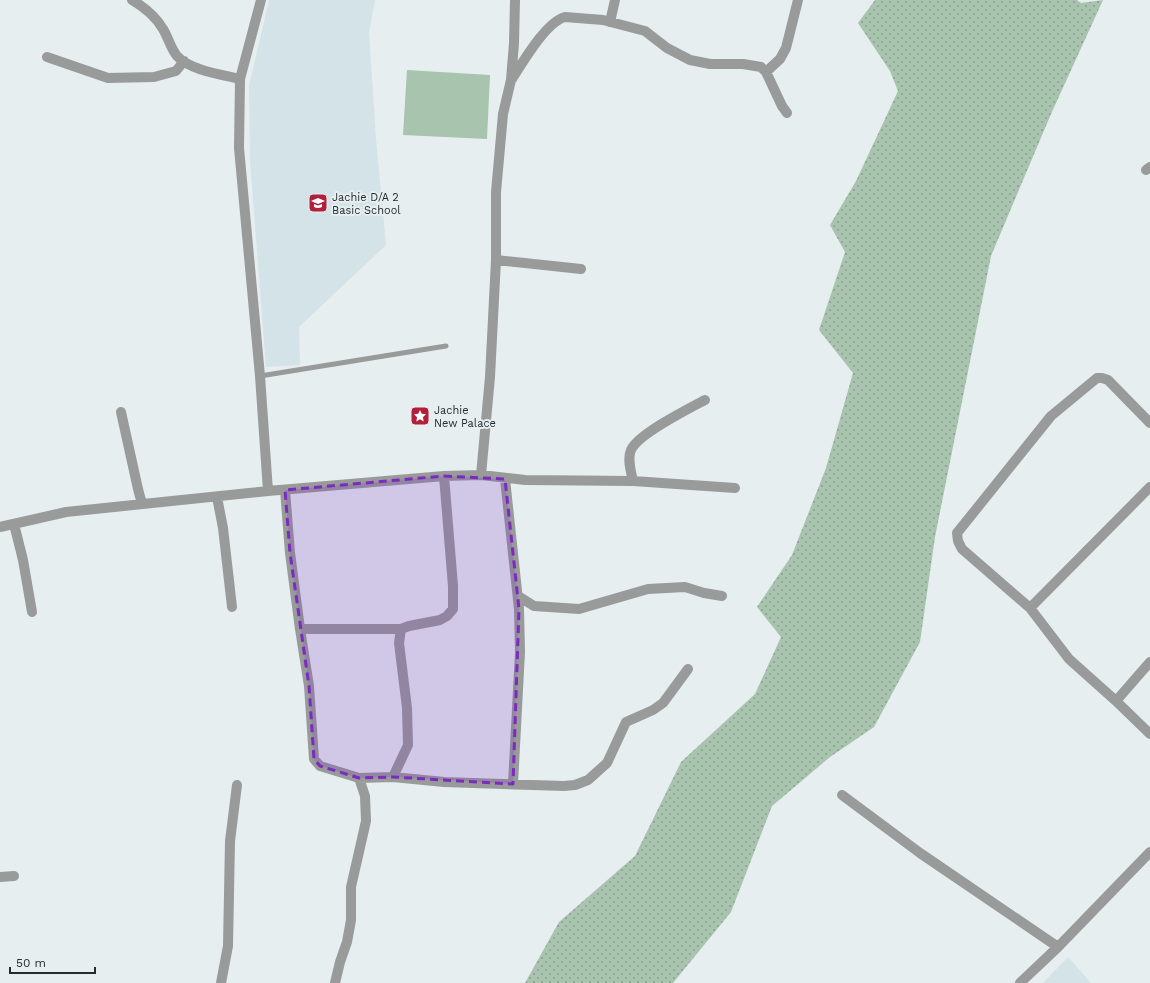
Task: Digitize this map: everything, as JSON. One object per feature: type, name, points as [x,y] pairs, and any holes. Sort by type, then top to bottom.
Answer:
[{"type":"street","points":[[132,0],[154,17],[163,28],[177,56],[195,67],[240,79]]},
{"type":"street","points":[[261,0],[240,79],[239,148],[260,376],[268,491]]},
{"type":"street","points":[[481,475],[490,377],[496,260],[496,192],[503,114],[511,80],[515,0]]},
{"type":"street","points":[[610,22],[615,0]]},
{"type":"street","points":[[766,72],[780,59],[786,48],[798,0]]},
{"type":"street","points":[[511,80],[538,41],[552,24],[560,18],[565,17],[610,22],[645,31],[667,48],[690,60],[710,64],[743,64],[761,67],[766,72],[782,106],[788,113]]},
{"type":"street","points":[[47,57],[108,78],[154,77],[176,71],[184,61]]},
{"type":"street","points":[[496,260],[581,269]]},
{"type":"street","points":[[1150,423],[1108,380],[1097,378],[1050,416],[957,533],[958,541],[962,549],[1030,608],[1069,659],[1150,734]]},
{"type":"street","points":[[633,481],[630,465],[631,450],[637,442],[653,429],[705,400]]},
{"type":"street","points":[[121,412],[142,504]]},
{"type":"street","points":[[0,527],[66,512],[268,491],[444,476],[481,475],[505,479],[633,481],[735,488]]},
{"type":"street","points":[[300,629],[401,629],[440,620],[447,616],[453,609],[453,586],[444,476]]},
{"type":"street","points":[[505,479],[518,596],[520,652],[513,784]]},
{"type":"street","points":[[1030,608],[1150,488]]},
{"type":"street","points":[[285,490],[290,553],[309,686],[314,758],[320,766],[359,778],[393,777],[444,782],[564,786],[575,785],[588,780],[607,763],[626,722],[653,710],[663,703],[688,669]]},
{"type":"street","points":[[217,497],[223,528],[232,607]]},
{"type":"street","points":[[14,524],[23,560],[32,612]]},
{"type":"street","points":[[518,596],[534,606],[579,609],[648,589],[685,587],[722,596]]},
{"type":"street","points":[[393,777],[408,745],[407,708],[400,644],[401,629]]},
{"type":"street","points":[[1116,701],[1150,662]]},
{"type":"street","points":[[335,983],[347,942],[351,920],[351,887],[366,821],[365,796],[359,778]]},
{"type":"street","points":[[221,983],[228,946],[230,841],[237,785]]},
{"type":"street","points":[[842,795],[920,853],[1058,947]]},
{"type":"street","points":[[1020,983],[1058,947],[1150,852]]},
{"type":"street","points":[[0,876],[14,876]]},
{"type":"lane","points":[[260,376],[446,346]]},
{"type":"highlighted area","points":[[444,476],[505,479],[519,609],[513,784],[393,777],[359,778],[320,766],[314,759],[309,686],[290,553],[285,490]]},
{"type":"shaded area","name":"Jachie D/A 2 Basic School","points":[[269,0],[375,0],[369,33],[376,139],[386,245],[299,327],[300,365],[266,367],[250,161],[249,86]]},
{"type":"shaded area","points":[[1068,957],[1091,983],[1043,983]]},
{"type":"green space","points":[[875,0],[1077,0],[1081,3],[1103,0],[1051,114],[991,256],[935,537],[920,642],[874,727],[830,757],[772,806],[731,912],[673,983],[525,983],[559,922],[635,856],[681,762],[755,694],[781,637],[757,607],[792,555],[826,468],[853,373],[819,330],[845,252],[830,225],[856,181],[898,91],[890,71],[858,23]]},
{"type":"green space","points":[[407,70],[490,75],[487,139],[403,135]]},
{"type":"place","name":"Jachie D/A 2 Basic School","points":[[318,203]]},
{"type":"place","name":"Jachie New Palace","points":[[420,416]]}]
